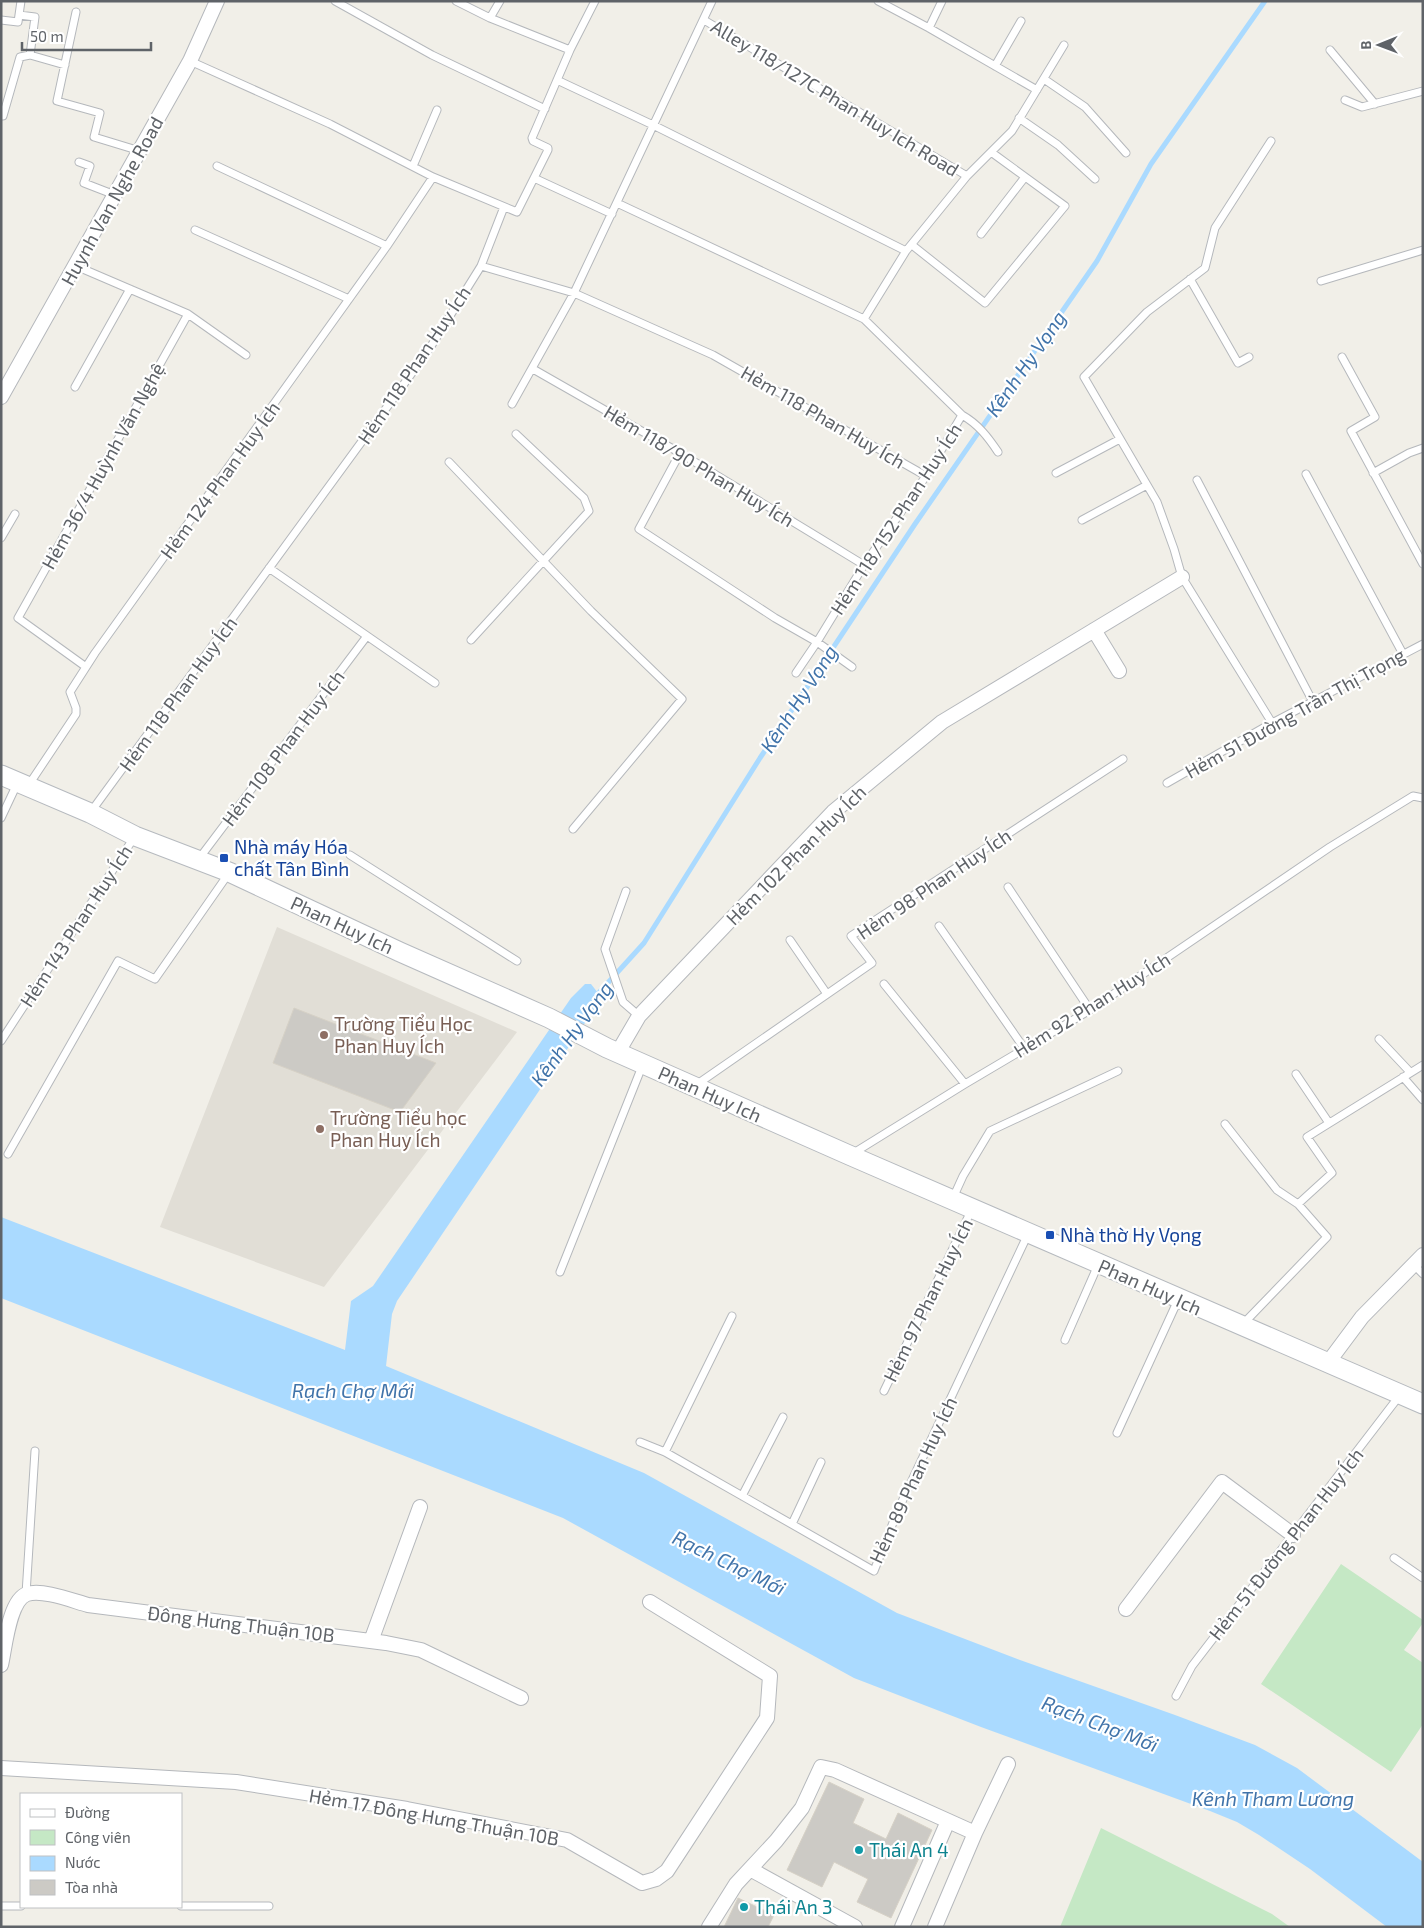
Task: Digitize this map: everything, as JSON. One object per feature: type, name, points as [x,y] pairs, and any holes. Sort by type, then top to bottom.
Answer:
[{"type":"main road","name":"Phan Huy Ich","points":[[16,781],[90,813],[135,836],[229,872],[400,952],[549,1018],[612,1050],[849,1156],[1423,1404]]},
{"type":"street","name":"Huynh Van Nghe Road","points":[[1,397],[190,61],[217,1]]},
{"type":"street","name":"Hẻm 102 Phan Huy Ích","points":[[612,1050],[639,1016],[833,812],[942,722],[1182,577]]},
{"type":"street","points":[[1094,630],[1119,671]]},
{"type":"street","points":[[1328,1364],[1362,1317],[1420,1264]]},
{"type":"street","points":[[1126,1609],[1222,1482],[1293,1535]]},
{"type":"street","points":[[371,1641],[420,1507]]},
{"type":"street","name":"Đông Hưng Thuận 10B","points":[[26,1594],[42,1593],[88,1605],[371,1641],[421,1650],[521,1698]]},
{"type":"street","points":[[1,1665],[9,1624],[16,1604],[26,1594]]},
{"type":"street","name":"Hẻm 17 Đông Hưng Thuận 10B","points":[[1,1768],[236,1782],[407,1809],[567,1840],[642,1883],[656,1879],[667,1871],[767,1718],[770,1676],[650,1602]]},
{"type":"street","points":[[935,1927],[975,1833],[1008,1764]]},
{"type":"street","points":[[709,1927],[736,1884],[776,1841],[802,1808],[821,1767],[835,1770],[975,1833]]},
{"type":"street","points":[[902,1927],[948,1821]]},
{"type":"street","points":[[750,1869],[855,1927]]},
{"type":"lane","points":[[1,20],[18,22],[22,1]]},
{"type":"lane","points":[[335,1],[432,55],[545,109]]},
{"type":"lane","points":[[456,1],[490,18],[570,50]]},
{"type":"lane","points":[[490,18],[500,1]]},
{"type":"lane","points":[[190,61],[330,124],[433,177],[517,212],[548,149],[533,141],[532,138],[570,50],[595,1]]},
{"type":"lane","points":[[512,404],[574,293],[712,1]]},
{"type":"lane","points":[[878,1],[1037,90]]},
{"type":"lane","points":[[929,28],[942,1]]},
{"type":"lane","points":[[76,12],[57,101],[100,113],[94,137],[140,151]]},
{"type":"lane","points":[[19,15],[35,17],[30,55]]},
{"type":"lane","name":"Alley 118/127C Phan Huy Ich Road","points":[[704,20],[966,176]]},
{"type":"lane","points":[[994,66],[1020,21]]},
{"type":"lane","points":[[864,319],[906,252],[966,176],[1012,131],[1064,45]]},
{"type":"lane","points":[[1330,50],[1374,104]]},
{"type":"lane","points":[[1,116],[3,116],[20,57],[30,55],[65,65]]},
{"type":"lane","points":[[1044,79],[1085,107],[1126,153]]},
{"type":"lane","points":[[557,80],[653,125],[906,252]]},
{"type":"lane","points":[[1345,100],[1362,107],[1423,91]]},
{"type":"lane","points":[[413,166],[437,110]]},
{"type":"lane","points":[[1019,118],[1058,145],[1096,179]]},
{"type":"lane","points":[[1271,141],[1215,228],[1205,268],[1146,312],[1084,378],[1157,502],[1182,577],[1272,723]]},
{"type":"lane","points":[[912,245],[985,303],[1065,206],[991,152]]},
{"type":"lane","points":[[79,162],[90,166],[84,183],[116,195]]},
{"type":"lane","points":[[216,166],[387,246]]},
{"type":"lane","name":"Hẻm 124 Phan Huy Ích","points":[[1,818],[16,781],[76,714],[76,708],[70,692],[86,667],[350,299],[433,177]]},
{"type":"lane","points":[[981,234],[1025,177]]},
{"type":"lane","points":[[534,178],[612,214]]},
{"type":"lane","points":[[617,203],[864,319],[962,414],[988,436],[998,452]]},
{"type":"lane","points":[[481,266],[504,207]]},
{"type":"lane","points":[[195,230],[350,299]]},
{"type":"lane","points":[[1321,281],[1423,250]]},
{"type":"lane","points":[[76,266],[188,314],[246,355]]},
{"type":"lane","name":"Hẻm 118 Phan Huy Ích","points":[[90,813],[428,351],[481,266],[574,293],[713,355],[926,476]]},
{"type":"lane","points":[[1190,279],[1238,363],[1249,357]]},
{"type":"lane","points":[[75,387],[130,289]]},
{"type":"lane","name":"Hẻm 36/4 Huỳnh Văn Nghệ","points":[[86,667],[18,618],[188,314]]},
{"type":"lane","points":[[1342,358],[1375,417],[1351,431],[1423,564]]},
{"type":"lane","name":"Hẻm 118/90 Phan Huy Ích","points":[[533,369],[680,453],[864,565]]},
{"type":"lane","name":"Hẻm 118/152 Phan Huy Ích","points":[[796,673],[864,565],[926,476],[962,414]]},
{"type":"lane","points":[[471,640],[589,511],[584,498],[516,434]]},
{"type":"lane","points":[[1056,473],[1120,439]]},
{"type":"lane","points":[[1373,472],[1409,453],[1423,448]]},
{"type":"lane","points":[[680,453],[639,529],[775,618],[817,642],[852,667]]},
{"type":"lane","points":[[449,462],[591,611],[682,699],[573,829]]},
{"type":"lane","points":[[1306,474],[1403,654]]},
{"type":"lane","points":[[1196,480],[1313,702]]},
{"type":"lane","points":[[1082,520],[1147,485]]},
{"type":"lane","points":[[1,538],[15,514]]},
{"type":"lane","points":[[270,568],[436,683]]},
{"type":"lane","name":"Hẻm 108 Phan Huy Ích","points":[[198,860],[367,636]]},
{"type":"lane","name":"Hẻm 51 Đường Trần Thị Trọng","points":[[1167,783],[1272,723],[1423,644]]},
{"type":"lane","name":"Hẻm 98 Phan Huy Ích","points":[[694,1086],[872,963],[851,936],[1123,759]]},
{"type":"lane","name":"Hẻm 92 Phan Huy Ích","points":[[849,1156],[1024,1048],[1090,1010],[1330,846],[1413,796],[1423,798]]},
{"type":"lane","name":"Hẻm 143 Phan Huy Ích","points":[[2,1038],[135,836]]},
{"type":"lane","points":[[350,855],[517,961]]},
{"type":"lane","points":[[8,1154],[118,961],[156,979],[229,872]]},
{"type":"lane","points":[[1008,887],[1090,1010]]},
{"type":"lane","points":[[626,891],[605,949],[623,1002],[639,1016]]},
{"type":"lane","points":[[938,926],[1024,1048]]},
{"type":"lane","points":[[790,940],[827,994]]},
{"type":"lane","points":[[884,984],[965,1084]]},
{"type":"lane","points":[[1379,1038],[1410,1072]]},
{"type":"lane","points":[[560,1272],[643,1064]]},
{"type":"lane","points":[[1298,1204],[1332,1173],[1307,1137],[1423,1065]]},
{"type":"lane","points":[[951,1200],[990,1131],[1118,1071]]},
{"type":"lane","points":[[1296,1074],[1329,1123]]},
{"type":"lane","points":[[1403,1077],[1423,1100]]},
{"type":"lane","points":[[1225,1124],[1277,1190],[1298,1204],[1327,1237],[1240,1326]]},
{"type":"lane","name":"Hẻm 97 Phan Huy Ích","points":[[884,1391],[972,1209]]},
{"type":"lane","name":"Hẻm 89 Phan Huy Ích","points":[[640,1442],[665,1452],[874,1571],[898,1510],[1029,1234]]},
{"type":"lane","points":[[1065,1340],[1098,1264]]},
{"type":"lane","points":[[1117,1433],[1179,1300]]},
{"type":"lane","points":[[665,1452],[732,1316]]},
{"type":"lane","name":"Hẻm 51 Đường Phan Huy Ích","points":[[1176,1696],[1192,1666],[1400,1395]]},
{"type":"lane","points":[[742,1496],[783,1417]]},
{"type":"lane","points":[[26,1594],[35,1451]]},
{"type":"lane","points":[[792,1524],[821,1462]]},
{"type":"lane","points":[[1394,1558],[1423,1578]]},
{"type":"lane","points":[[1,1906],[20,1906]]},
{"type":"lane","points":[[182,1906],[270,1906]]},
{"type":"shaded area","name":"Trường Tiểu học Phan Huy Ích","points":[[277,927],[517,1032],[324,1287],[160,1227]]},
{"type":"green space","points":[[1341,1564],[1423,1620],[1423,1623],[1404,1650],[1423,1663],[1423,1724],[1391,1772],[1261,1684]]},
{"type":"green space","points":[[1101,1828],[1272,1914],[1290,1927],[1060,1927]]},
{"type":"water","name":"Rạch Chợ Mới","points":[[585,984],[591,984],[598,993],[595,1008],[397,1301],[392,1314],[386,1366],[644,1473],[897,1613],[1020,1660],[1255,1745],[1297,1768],[1423,1862],[1423,1927],[1387,1927],[1310,1869],[1237,1822],[854,1678],[563,1518],[1,1298],[1,1217],[345,1350],[351,1301],[373,1286],[571,998]]},
{"type":"building","name":"Trường Tiểu Học Phan Huy Ích","points":[[294,1008],[436,1063],[400,1112],[273,1063]]},
{"type":"building","name":"Thái An 4","points":[[829,1782],[864,1799],[853,1823],[886,1839],[898,1813],[932,1830],[891,1918],[857,1902],[868,1879],[834,1862],[822,1887],[787,1870]]},
{"type":"building","name":"Thái An 3","points":[[738,1898],[774,1915],[768,1927],[724,1927]]},
{"type":"waterway","name":"Kênh Hy Vọng","points":[[595,997],[644,943],[760,758],[915,524],[1097,261],[1151,164],[1265,1]]},
{"type":"place","name":"Nhà máy Hóa chất Tân Bình","points":[[224,858]]},
{"type":"place","name":"Trường Tiểu Học Phan Huy Ích","points":[[324,1035]]},
{"type":"place","name":"Trường Tiểu học Phan Huy Ích","points":[[320,1129]]},
{"type":"place","name":"Nhà thờ Hy Vọng","points":[[1050,1235]]},
{"type":"place","name":"Thái An 4","points":[[859,1850]]},
{"type":"place","name":"Thái An 3","points":[[744,1907]]},
{"type":"water label","name":"Kênh Tham Lương","points":[[1273,1799]]}]
